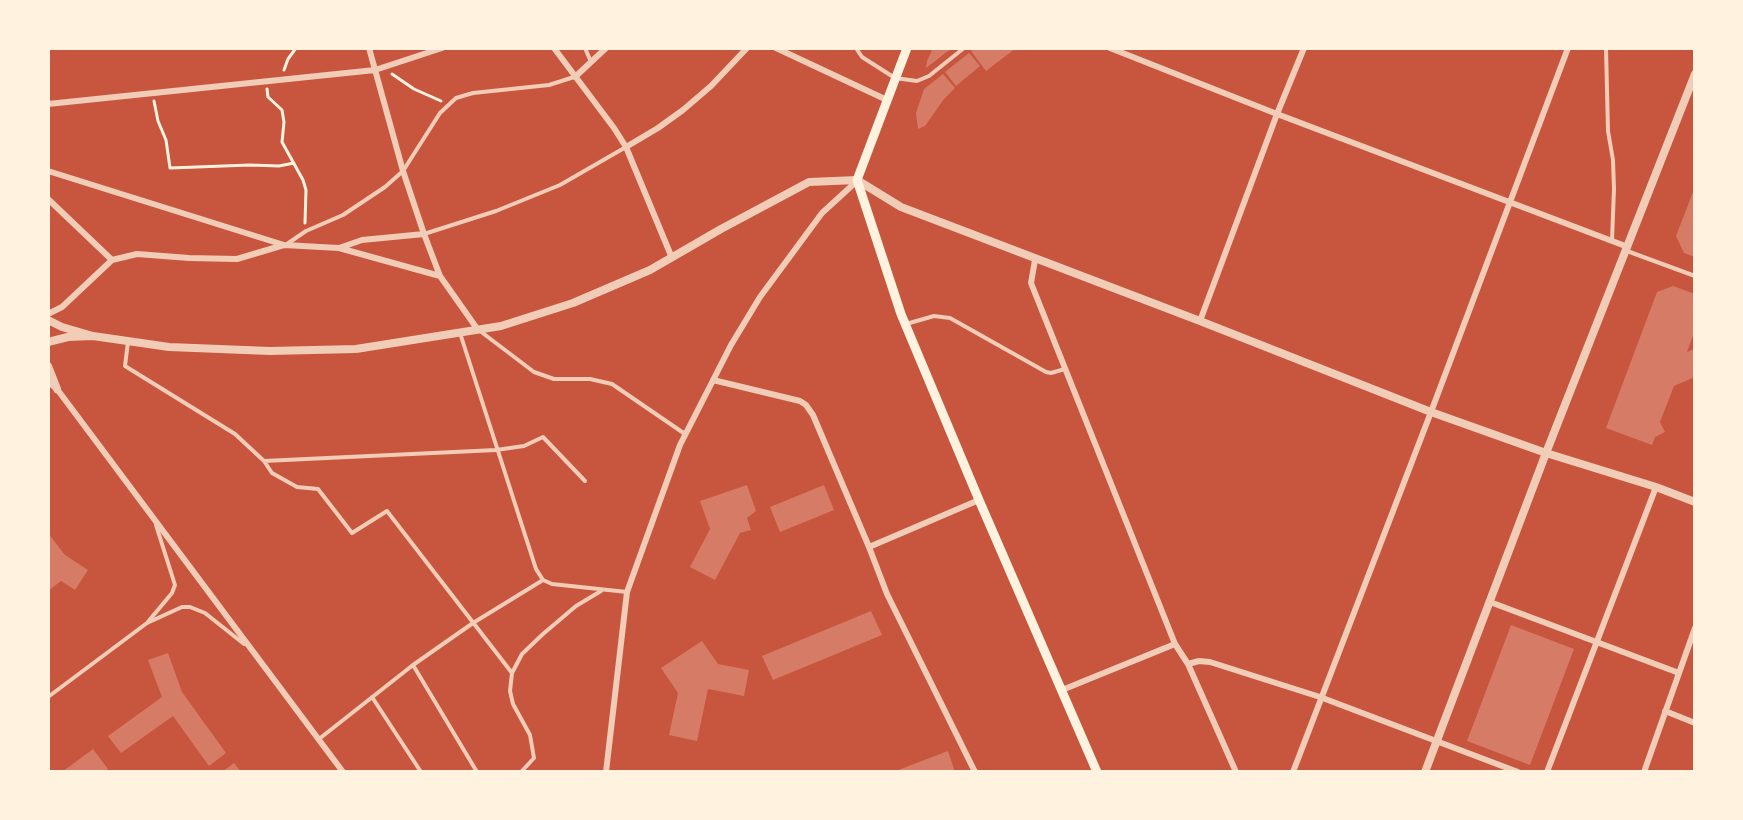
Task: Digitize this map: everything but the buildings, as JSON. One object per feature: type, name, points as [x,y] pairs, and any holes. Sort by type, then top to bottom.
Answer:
[{"type":"main road","points":[[908,48],[857,180],[905,324],[1097,772]]},
{"type":"street","points":[[369,48],[403,171],[440,276],[478,330]]},
{"type":"street","points":[[48,104],[375,70],[442,48]]},
{"type":"street","points":[[554,48],[626,147],[672,258]]},
{"type":"street","points":[[575,77],[606,48]]},
{"type":"street","points":[[626,147],[683,110],[711,86],[747,48]]},
{"type":"street","points":[[776,48],[887,100]]},
{"type":"street","points":[[1110,48],[1277,114],[1612,240],[1627,249]]},
{"type":"street","points":[[1200,321],[1304,48]]},
{"type":"street","points":[[1293,772],[1568,48]]},
{"type":"street","points":[[1425,772],[1546,453],[1695,74]]},
{"type":"street","points":[[48,171],[284,245],[339,248],[440,276]]},
{"type":"street","points":[[606,772],[627,592],[686,434],[731,345],[772,280],[822,213],[857,180]]},
{"type":"street","points":[[48,320],[62,327],[93,336],[128,342],[270,351],[356,349],[478,330],[532,317],[628,280],[809,182],[857,180],[901,207],[1035,260],[1200,321],[1431,412],[1695,502]]},
{"type":"street","points":[[48,199],[112,260]]},
{"type":"street","points":[[339,248],[362,240],[424,234]]},
{"type":"street","points":[[48,314],[62,307],[112,260],[137,254],[237,259],[284,245]]},
{"type":"street","points":[[1035,260],[1031,283],[1175,644],[1188,664],[1236,772]]},
{"type":"street","points":[[48,342],[68,337],[93,336]]},
{"type":"street","points":[[48,366],[57,389],[343,772]]},
{"type":"street","points":[[713,380],[800,401],[810,410],[887,594],[975,772]]},
{"type":"street","points":[[48,382],[57,389]]},
{"type":"street","points":[[1547,772],[1656,487]]},
{"type":"street","points":[[869,548],[979,500]]},
{"type":"street","points":[[1490,602],[1679,673]]},
{"type":"street","points":[[1644,772],[1695,628]]},
{"type":"street","points":[[1062,690],[1175,644]]},
{"type":"street","points":[[1188,664],[1199,661],[1210,662],[1320,697],[1518,772]]},
{"type":"street","points":[[1665,711],[1695,723]]},
{"type":"lane","points":[[585,48],[591,63]]},
{"type":"lane","points":[[856,48],[862,57],[896,78],[917,81],[929,76],[964,48]]},
{"type":"lane","points":[[1606,48],[1608,131],[1613,160],[1614,189],[1612,240]]},
{"type":"lane","points":[[284,245],[306,231],[343,215],[385,187],[403,171],[440,113],[456,98],[473,93],[549,85],[575,77]]},
{"type":"lane","points":[[424,234],[496,211],[560,185],[626,147]]},
{"type":"lane","points":[[1627,249],[1695,276]]},
{"type":"lane","points":[[905,324],[934,316],[950,318],[1046,372],[1065,369]]},
{"type":"lane","points":[[478,330],[534,372],[555,379],[590,379],[612,384],[686,434]]},
{"type":"lane","points":[[459,333],[536,569],[543,580],[552,584],[627,592]]},
{"type":"lane","points":[[128,342],[125,366],[235,434],[264,461],[272,473],[297,487],[318,489],[352,533],[387,511],[512,673]]},
{"type":"lane","points":[[264,461],[496,450],[524,446],[543,437],[585,481]]},
{"type":"lane","points":[[147,623],[172,593],[175,585],[154,519]]},
{"type":"lane","points":[[318,739],[413,665],[473,623],[543,580]]},
{"type":"lane","points":[[520,772],[534,758],[530,735],[513,704],[510,691],[512,673],[522,654],[543,634],[576,606],[602,590]]},
{"type":"lane","points":[[48,697],[147,623],[183,607],[190,607],[205,613],[250,648]]},
{"type":"lane","points":[[413,665],[477,772]]},
{"type":"lane","points":[[372,697],[421,772]]},
{"type":"path","points":[[284,80],[284,68],[296,48]]},
{"type":"path","points":[[383,68],[414,89],[448,104]]},
{"type":"path","points":[[265,82],[268,97],[282,110],[284,122],[282,142],[306,190],[306,231]]},
{"type":"path","points":[[153,93],[158,121],[166,140],[170,168],[279,166],[294,163]]}]
